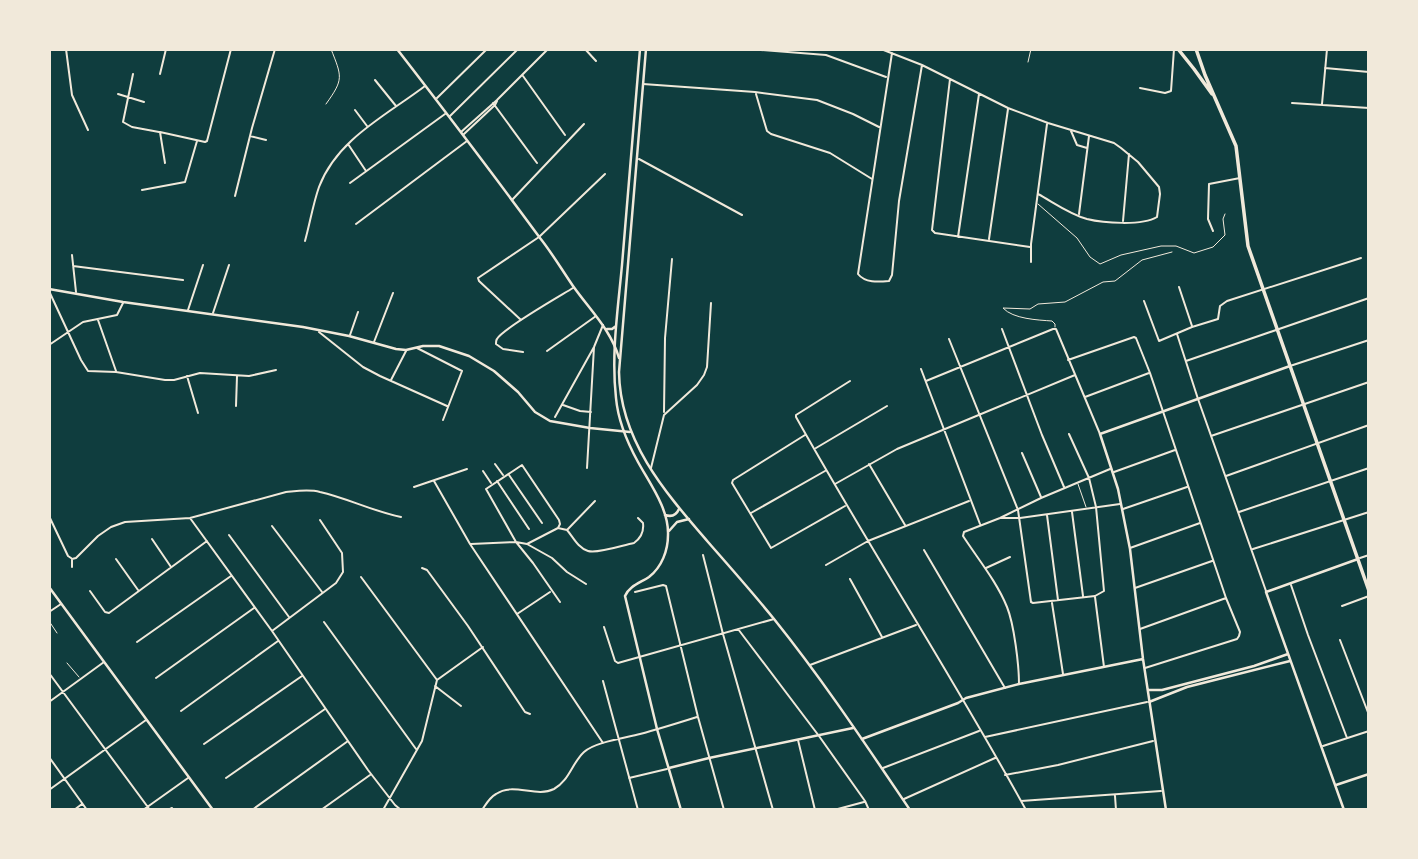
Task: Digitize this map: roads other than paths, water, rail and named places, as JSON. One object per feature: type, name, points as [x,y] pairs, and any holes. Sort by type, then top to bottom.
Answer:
[{"type":"main road","points":[[1176,49],[1217,102]]},
{"type":"main road","points":[[1196,49],[1236,146],[1246,237],[1369,594]]},
{"type":"street","points":[[66,49],[72,95],[88,130]]},
{"type":"street","points":[[160,74],[166,49]]},
{"type":"street","points":[[133,74],[124,124],[205,142],[231,49]]},
{"type":"street","points":[[235,196],[249,136],[275,49]]},
{"type":"street","points":[[397,49],[607,329],[616,345],[619,358]]},
{"type":"street","points":[[436,99],[487,49]]},
{"type":"street","points":[[350,183],[448,115],[518,49]]},
{"type":"street","points":[[462,133],[548,49]]},
{"type":"street","points":[[585,49],[596,61]]},
{"type":"street","points":[[639,49],[616,326],[615,388],[623,431],[659,500],[668,533],[660,565],[625,594],[657,729],[681,810]]},
{"type":"street","points":[[646,49],[619,358],[621,398],[630,432],[644,460],[664,489],[774,619],[910,810]]},
{"type":"street","points":[[748,49],[826,55],[887,78]]},
{"type":"street","points":[[881,49],[950,78],[1008,108],[1114,144],[1130,153],[1158,187],[1160,197],[1157,217],[1144,222],[1123,222],[1088,219],[1038,194]]},
{"type":"street","points":[[1140,89],[1165,93],[1171,91],[1176,49]]},
{"type":"street","points":[[1322,105],[1327,49]]},
{"type":"street","points":[[892,53],[858,274],[867,281],[884,282],[892,278],[899,201],[922,65]]},
{"type":"street","points":[[1325,68],[1369,72]]},
{"type":"street","points":[[522,76],[565,135]]},
{"type":"street","points":[[950,78],[933,232],[1030,247]]},
{"type":"street","points":[[375,80],[397,106]]},
{"type":"street","points":[[643,84],[755,92],[817,100],[880,128]]},
{"type":"street","points":[[306,241],[319,187],[347,143],[425,86]]},
{"type":"street","points":[[755,92],[767,131],[771,134],[830,153],[873,180]]},
{"type":"street","points":[[958,237],[979,93]]},
{"type":"street","points":[[118,94],[144,102]]},
{"type":"street","points":[[1292,103],[1369,108]]},
{"type":"street","points":[[494,104],[537,163]]},
{"type":"street","points":[[989,241],[1008,108]]},
{"type":"street","points":[[355,110],[368,127]]},
{"type":"street","points":[[634,122],[640,122]]},
{"type":"street","points":[[1031,262],[1030,247],[1048,123]]},
{"type":"street","points":[[511,201],[584,124]]},
{"type":"street","points":[[1070,130],[1077,146],[1088,148]]},
{"type":"street","points":[[160,132],[165,163]]},
{"type":"street","points":[[1078,215],[1089,135]]},
{"type":"street","points":[[249,136],[266,140]]},
{"type":"street","points":[[142,190],[185,182],[197,140]]},
{"type":"street","points":[[356,224],[468,141]]},
{"type":"street","points":[[347,143],[367,171]]},
{"type":"street","points":[[1123,222],[1130,153]]},
{"type":"street","points":[[638,159],[742,215]]},
{"type":"street","points":[[521,320],[478,279],[540,237],[605,174]]},
{"type":"street","points":[[1213,230],[1208,219],[1209,184],[1241,178]]},
{"type":"street","points":[[624,233],[631,234]]},
{"type":"street","points":[[72,255],[76,293]]},
{"type":"street","points":[[1144,301],[1159,341],[1218,319],[1220,306],[1224,303],[1361,258]]},
{"type":"street","points":[[650,470],[664,415],[665,338],[672,260]]},
{"type":"street","points":[[188,311],[203,265]]},
{"type":"street","points":[[213,314],[229,265]]},
{"type":"street","points":[[73,266],[183,280]]},
{"type":"street","points":[[523,352],[500,348],[496,342],[503,333],[521,320],[574,287]]},
{"type":"street","points":[[1179,287],[1192,327]]},
{"type":"street","points":[[49,290],[303,327],[390,348],[406,350],[439,346],[469,356],[501,376],[545,419],[554,423],[630,432]]},
{"type":"street","points":[[49,290],[87,371],[174,380],[210,372],[253,376],[276,370]]},
{"type":"street","points":[[373,343],[393,293]]},
{"type":"street","points":[[1186,361],[1369,298]]},
{"type":"street","points":[[49,345],[83,323],[117,315],[123,302]]},
{"type":"street","points":[[664,415],[697,385],[704,375],[711,303]]},
{"type":"street","points":[[349,337],[358,312]]},
{"type":"street","points":[[548,351],[596,316]]},
{"type":"street","points":[[97,318],[116,372]]},
{"type":"street","points":[[555,417],[604,325]]},
{"type":"street","points":[[607,329],[616,326]]},
{"type":"street","points":[[1002,329],[1065,488]]},
{"type":"street","points":[[926,382],[1056,329],[1100,434],[1121,504],[1166,810]]},
{"type":"street","points":[[318,331],[355,361],[390,381],[447,406]]},
{"type":"street","points":[[1177,334],[1287,654],[1344,810]]},
{"type":"street","points":[[1068,360],[1135,337],[1240,632],[1237,639],[1144,669]]},
{"type":"street","points":[[949,339],[1018,510],[1033,603],[1095,596],[1103,593],[1105,589],[1096,507],[1089,478],[1069,434]]},
{"type":"street","points":[[1100,434],[1369,340]]},
{"type":"street","points":[[587,468],[594,346]]},
{"type":"street","points":[[415,347],[462,371],[443,420]]},
{"type":"street","points":[[390,381],[406,350]]},
{"type":"street","points":[[920,369],[981,525]]},
{"type":"street","points":[[1084,397],[1150,373]]},
{"type":"street","points":[[187,375],[198,413]]},
{"type":"street","points":[[236,406],[237,375]]},
{"type":"street","points":[[834,484],[897,449],[1075,375]]},
{"type":"street","points":[[850,381],[795,416],[1026,810]]},
{"type":"street","points":[[1212,436],[1369,383]]},
{"type":"street","points":[[562,405],[591,412]]},
{"type":"street","points":[[814,449],[887,406]]},
{"type":"street","points":[[1225,476],[1369,425]]},
{"type":"street","points":[[806,435],[732,482],[750,514],[771,548],[846,506]]},
{"type":"street","points":[[1020,684],[1009,613],[963,534],[965,530],[1000,518],[1089,478],[1175,450]]},
{"type":"street","points":[[1022,453],[1041,498]]},
{"type":"street","points":[[644,460],[653,456]]},
{"type":"street","points":[[495,464],[503,476]]},
{"type":"street","points":[[869,464],[905,526]]},
{"type":"street","points":[[558,528],[559,520],[522,465],[486,489],[516,542],[560,602]]},
{"type":"street","points":[[1238,513],[1369,468]]},
{"type":"street","points":[[414,488],[467,469]]},
{"type":"street","points":[[750,514],[826,470]]},
{"type":"street","points":[[483,471],[492,484]]},
{"type":"street","points":[[507,474],[542,523]]},
{"type":"street","points":[[433,481],[470,544],[603,743]]},
{"type":"street","points":[[497,481],[529,529]]},
{"type":"street","points":[[1122,509],[1188,486]]},
{"type":"street","points":[[72,559],[98,536],[118,524],[138,520],[190,518],[286,492],[320,492],[376,512],[401,517]]},
{"type":"street","points":[[826,565],[868,541],[971,500]]},
{"type":"street","points":[[567,530],[594,501]]},
{"type":"street","points":[[1000,518],[1072,512],[1121,504]]},
{"type":"street","points":[[664,515],[673,516],[679,508]]},
{"type":"street","points":[[1072,512],[1083,597]]},
{"type":"street","points":[[1252,550],[1369,512]]},
{"type":"street","points":[[1047,514],[1058,601]]},
{"type":"street","points":[[49,516],[68,556],[72,559],[72,567]]},
{"type":"street","points":[[190,518],[279,640],[371,774],[401,810]]},
{"type":"street","points":[[527,544],[558,528],[567,530],[585,550],[596,551],[634,543],[642,535],[644,527],[638,518]]},
{"type":"street","points":[[668,533],[677,522],[689,519]]},
{"type":"street","points":[[272,631],[341,578],[344,565],[342,553],[320,520]]},
{"type":"street","points":[[1129,549],[1200,523]]},
{"type":"street","points":[[272,526],[323,593]]},
{"type":"street","points":[[229,535],[289,618]]},
{"type":"street","points":[[152,538],[172,568]]},
{"type":"street","points":[[90,591],[106,613],[207,541]]},
{"type":"street","points":[[470,544],[527,544],[552,558],[566,572],[586,584]]},
{"type":"street","points":[[924,550],[1005,688]]},
{"type":"street","points":[[703,555],[773,810]]},
{"type":"street","points":[[1266,592],[1369,555]]},
{"type":"street","points":[[985,569],[1010,557]]},
{"type":"street","points":[[116,559],[139,591]]},
{"type":"street","points":[[1134,589],[1214,561]]},
{"type":"street","points":[[422,568],[427,570],[483,647],[525,712],[530,714]]},
{"type":"street","points":[[137,642],[232,576]]},
{"type":"street","points":[[361,576],[437,680]]},
{"type":"street","points":[[850,579],[882,638]]},
{"type":"street","points":[[1291,583],[1347,738]]},
{"type":"street","points":[[635,593],[664,585],[724,810]]},
{"type":"street","points":[[49,587],[213,810]]},
{"type":"street","points":[[517,614],[551,592]]},
{"type":"street","points":[[1342,606],[1369,594]]},
{"type":"street","points":[[1095,596],[1104,667]]},
{"type":"street","points":[[1139,629],[1226,598]]},
{"type":"street","points":[[1052,602],[1063,675]]},
{"type":"street","points":[[49,612],[61,604]]},
{"type":"street","points":[[156,678],[255,608]]},
{"type":"street","points":[[604,627],[616,662],[620,663],[774,619]]},
{"type":"street","points":[[324,622],[417,749]]},
{"type":"street","points":[[809,665],[918,624]]},
{"type":"street","points":[[738,629],[819,736],[869,810]]},
{"type":"street","points":[[181,711],[279,640]]},
{"type":"street","points":[[1340,640],[1369,715]]},
{"type":"street","points":[[383,810],[424,734],[437,680],[483,647]]},
{"type":"street","points":[[1148,690],[1162,690],[1254,666],[1287,654]]},
{"type":"street","points":[[862,739],[966,698],[1143,659]]},
{"type":"street","points":[[984,737],[1149,702],[1187,687],[1290,661]]},
{"type":"street","points":[[49,702],[104,662]]},
{"type":"street","points":[[49,673],[150,810]]},
{"type":"street","points":[[204,744],[303,675]]},
{"type":"street","points":[[603,681],[638,810]]},
{"type":"street","points":[[435,686],[461,706]]},
{"type":"street","points":[[226,778],[326,708]]},
{"type":"street","points":[[482,810],[493,796],[500,792],[542,792],[554,789],[568,777],[585,751],[603,743],[698,717]]},
{"type":"street","points":[[49,790],[147,719]]},
{"type":"street","points":[[629,778],[853,728]]},
{"type":"street","points":[[882,769],[980,730]]},
{"type":"street","points":[[1321,747],[1369,731]]},
{"type":"street","points":[[798,740],[815,810]]},
{"type":"street","points":[[1006,775],[1058,765],[1154,740]]},
{"type":"street","points":[[252,810],[348,741]]},
{"type":"street","points":[[49,757],[87,810]]},
{"type":"street","points":[[903,800],[996,758]]},
{"type":"street","points":[[321,810],[371,774]]},
{"type":"street","points":[[1335,785],[1369,774]]},
{"type":"street","points":[[143,810],[189,777]]},
{"type":"street","points":[[1021,801],[1162,791]]},
{"type":"street","points":[[1115,795],[1116,810]]},
{"type":"street","points":[[834,810],[865,801]]},
{"type":"street","points":[[74,810],[83,804]]},
{"type":"street","points":[[168,810],[172,808]]},
{"type":"lane","points":[[326,103],[340,80],[331,49]]},
{"type":"lane","points":[[1028,62],[1031,49]]},
{"type":"lane","points":[[1036,202],[1077,238],[1090,257],[1100,264],[1121,255],[1161,246],[1176,246],[1194,253],[1213,247],[1225,235],[1224,214]]},
{"type":"lane","points":[[1056,329],[1052,321],[1015,315],[1003,308],[1030,309],[1038,304],[1065,302],[1103,282],[1115,281],[1142,260],[1172,252]]},
{"type":"lane","points":[[1078,483],[1086,509]]},
{"type":"lane","points":[[49,621],[57,633]]},
{"type":"lane","points":[[67,663],[80,679]]}]
